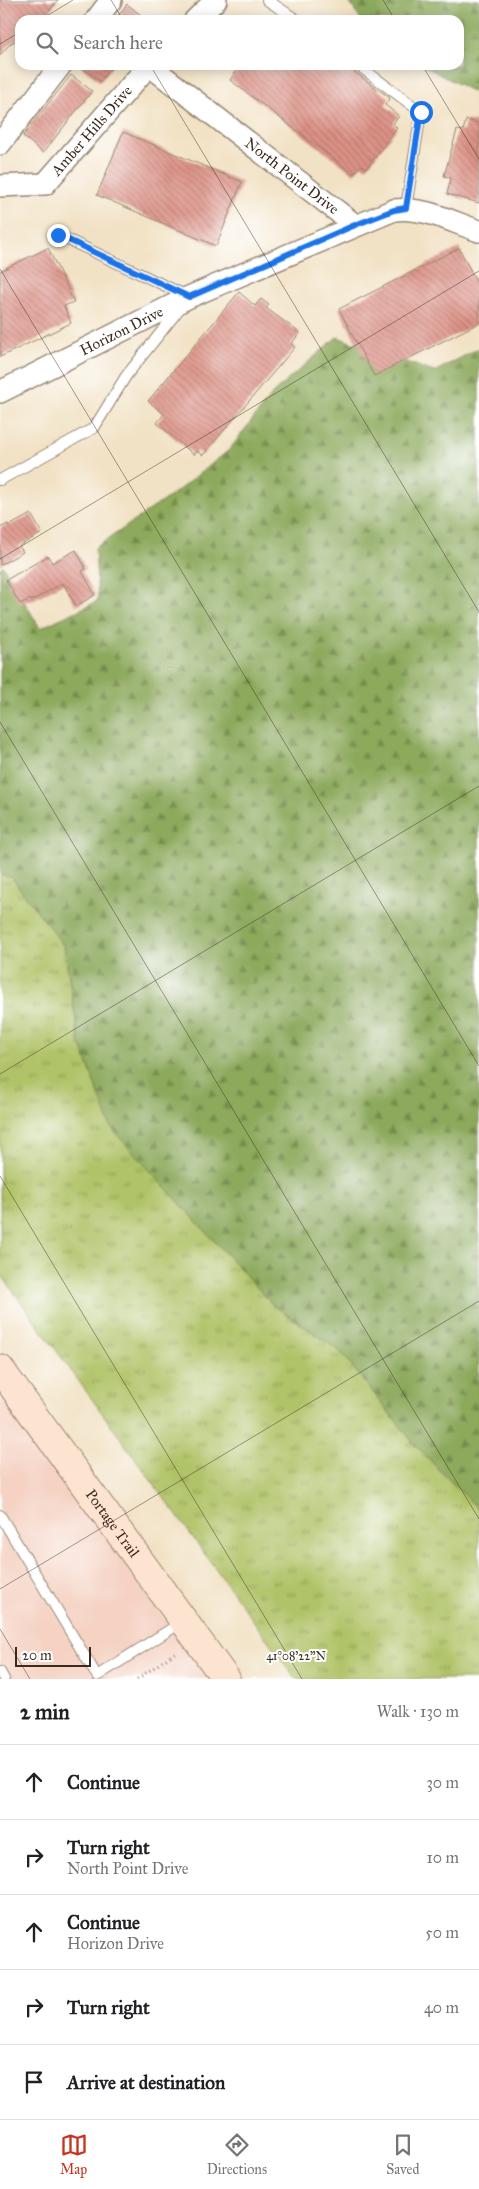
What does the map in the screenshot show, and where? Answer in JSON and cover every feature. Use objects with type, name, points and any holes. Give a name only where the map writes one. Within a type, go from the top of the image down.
[{"type":"main road","name":"Portage Trail","points":[[0,1369],[226,1679]]},
{"type":"street","points":[[100,15],[111,0]]},
{"type":"street","points":[[200,15],[216,0]]},
{"type":"street","points":[[0,144],[57,70]]},
{"type":"street","name":"Amber Hills Drive","points":[[0,186],[45,184],[145,70]]},
{"type":"street","name":"North Point Drive","points":[[155,70],[355,225]]},
{"type":"street","points":[[355,225],[394,210],[406,208],[479,231]]},
{"type":"street","name":"Horizon Drive","points":[[0,392],[189,297],[355,225]]},
{"type":"lane","points":[[267,0],[290,15]]},
{"type":"lane","points":[[365,70],[421,112],[406,208]]},
{"type":"lane","points":[[0,480],[94,428],[126,376],[189,297],[58,235]]},
{"type":"lane","points":[[0,1515],[94,1678],[190,1630]]},
{"type":"lane","points":[[0,1672],[4,1679]]},
{"type":"path","points":[[137,1679],[190,1630]]},
{"type":"shaded area","points":[[0,1389],[198,1667],[206,1679],[0,1679]]},
{"type":"green space","points":[[348,0],[479,0],[479,95],[432,70],[464,70],[464,15],[358,15]]},
{"type":"green space","points":[[337,337],[434,372],[479,348],[479,1510],[416,1446],[340,1351],[273,1305],[111,1128],[79,1040],[64,946],[12,878],[0,874],[0,568],[3,566],[40,628],[98,601],[95,548],[176,492],[229,450],[274,392]]},
{"type":"green space","points":[[0,874],[12,878],[64,946],[79,1040],[273,1305],[340,1351],[416,1446],[479,1510],[479,1679],[296,1679],[0,1273]]},
{"type":"building","points":[[0,0],[58,0],[46,15],[15,15],[15,41],[0,55]]},
{"type":"building","points":[[127,4],[141,15],[119,15]]},
{"type":"building","points":[[85,70],[109,70],[100,82]]},
{"type":"building","points":[[237,70],[352,70],[390,98],[385,105],[399,116],[393,124],[397,128],[367,168],[361,165],[354,174],[230,80]]},
{"type":"building","points":[[71,75],[92,91],[43,153],[23,136]]},
{"type":"building","points":[[466,120],[479,123],[479,203],[447,194],[451,178],[444,176],[457,130],[463,131]]},
{"type":"building","points":[[123,132],[242,182],[216,246],[97,195]]},
{"type":"building","points":[[48,248],[74,302],[64,306],[71,323],[0,357],[0,271]]},
{"type":"building","points":[[459,248],[479,287],[479,323],[374,376],[339,309]]},
{"type":"building","points":[[239,292],[255,306],[261,299],[269,305],[266,308],[300,333],[291,344],[295,347],[203,455],[197,451],[194,455],[157,423],[164,414],[148,401]]},
{"type":"building","points":[[31,514],[42,533],[19,546],[23,552],[0,565],[0,528],[8,524],[9,526]]},
{"type":"building","points":[[76,550],[86,569],[82,571],[95,595],[76,606],[63,583],[31,601],[30,599],[20,604],[6,580],[48,556],[52,563]]},
{"type":"route","points":[[58,235],[189,297],[355,225],[394,210],[406,208],[421,112]]}]
